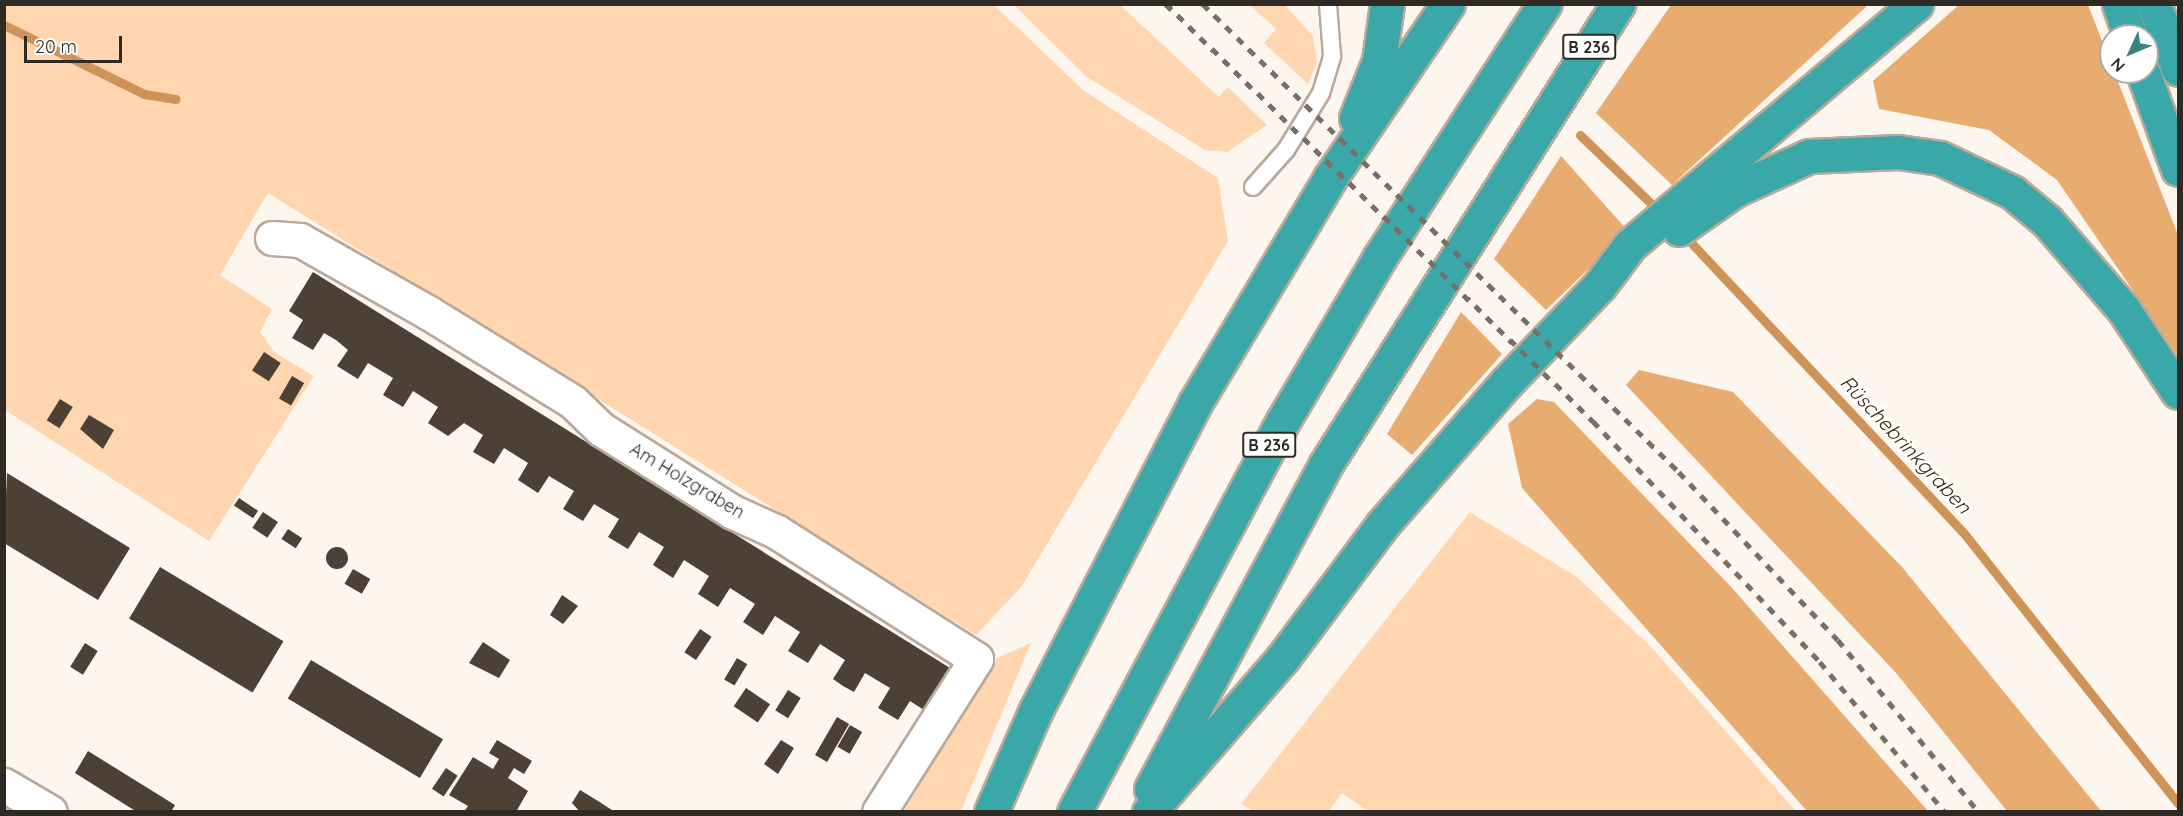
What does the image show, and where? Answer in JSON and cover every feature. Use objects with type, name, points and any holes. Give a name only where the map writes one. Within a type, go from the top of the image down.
[{"type":"highway","points":[[1330,178],[1379,61],[1387,4]]},
{"type":"highway","points":[[991,812],[1036,710],[1195,403],[1330,178],[1448,4]]},
{"type":"highway","name":"B 236","points":[[1074,812],[1282,421],[1380,257],[1544,4]]},
{"type":"highway","name":"B 236","points":[[1139,812],[1326,464],[1618,4]]},
{"type":"highway","points":[[1149,812],[1282,659],[1383,524],[1506,383],[1600,285],[1698,200],[1760,132],[1816,94],[1916,4]]},
{"type":"highway","points":[[2119,4],[2126,24]]},
{"type":"highway","points":[[2156,9],[2178,69]]},
{"type":"highway","points":[[2147,84],[2178,169]]},
{"type":"highway","points":[[1698,200],[1809,156],[1899,152],[1977,172],[2012,192],[2087,263],[2178,392]]},
{"type":"street","name":"Am Holzgraben","points":[[273,238],[300,240],[429,313],[573,402],[601,429],[733,512],[777,532],[976,659],[879,812]]},
{"type":"street","points":[[4,785],[50,812]]},
{"type":"lane","points":[[1253,186],[1286,150],[1322,93],[1332,56],[1328,4]]},
{"type":"shaded area","points":[[1960,4],[2088,5],[2099,33],[2099,84],[2119,84],[2178,235],[2178,356],[2057,180],[1989,130],[1879,109],[1873,81]]},
{"type":"shaded area","points":[[4,5],[994,5],[1083,90],[1218,178],[1228,241],[1022,586],[976,635],[268,193],[220,275],[272,309],[260,332],[275,353],[314,376],[209,541],[5,410]]},
{"type":"shaded area","points":[[1014,5],[1120,5],[1219,97],[1228,87],[1267,125],[1227,152],[1205,150],[1087,77]]},
{"type":"shaded area","points":[[1250,5],[1285,5],[1313,36],[1317,62],[1308,84],[1264,43],[1276,29]]},
{"type":"shaded area","points":[[1671,5],[1868,5],[1672,185],[1596,113]]},
{"type":"shaded area","points":[[1561,156],[1628,231],[1546,310],[1494,259]]},
{"type":"shaded area","points":[[1461,312],[1502,354],[1412,455],[1387,434]]},
{"type":"shaded area","points":[[1639,370],[1733,392],[1902,567],[2101,811],[2007,811],[1897,674],[1626,385]]},
{"type":"shaded area","points":[[1537,399],[1554,402],[1733,589],[1928,811],[1807,811],[1522,488],[1508,424]]},
{"type":"shaded area","points":[[1470,512],[1577,577],[1652,648],[1796,811],[1369,812],[1342,793],[1329,811],[1254,811],[1241,804]]},
{"type":"shaded area","points":[[1031,643],[961,811],[904,811],[997,658]]},
{"type":"building","points":[[313,272],[950,668],[924,710],[910,701],[898,720],[878,708],[890,688],[865,673],[854,692],[843,686],[833,679],[845,660],[820,644],[808,663],[788,651],[800,632],[775,616],[763,635],[743,622],[755,604],[730,588],[718,607],[698,594],[709,576],[684,560],[673,578],[653,565],[664,547],[639,532],[628,549],[608,537],[619,519],[594,504],[583,521],[563,509],[574,491],[549,476],[538,493],[518,480],[528,463],[504,448],[494,464],[473,452],[483,435],[464,423],[448,436],[428,423],[438,407],[413,391],[403,407],[383,395],[393,378],[368,363],[358,379],[337,366],[348,350],[324,333],[313,350],[292,338],[303,320],[289,311]]},
{"type":"building","points":[[264,352],[281,363],[269,381],[252,370]]},
{"type":"building","points":[[292,376],[304,383],[291,406],[279,399]]},
{"type":"building","points":[[60,399],[73,407],[59,428],[47,420]]},
{"type":"building","points":[[89,415],[114,430],[103,449],[80,429]]},
{"type":"building","points":[[7,473],[130,548],[98,600],[4,543]]},
{"type":"building","points":[[239,498],[258,511],[253,518],[234,505]]},
{"type":"building","points":[[263,512],[278,522],[267,538],[252,528]]},
{"type":"building","points":[[288,529],[302,538],[296,548],[281,539]]},
{"type":"building","points":[[337,547],[345,550],[348,558],[345,566],[337,569],[329,566],[326,558],[329,550]]},
{"type":"building","points":[[160,567],[283,641],[253,693],[129,618]]},
{"type":"building","points":[[353,569],[370,579],[362,594],[344,584]]},
{"type":"building","points":[[562,595],[578,606],[563,624],[550,615]]},
{"type":"building","points":[[700,629],[712,637],[696,660],[684,652]]},
{"type":"building","points":[[483,642],[510,660],[499,678],[469,663]]},
{"type":"building","points":[[85,643],[98,651],[83,675],[70,667]]},
{"type":"building","points":[[737,658],[747,664],[734,686],[724,679]]},
{"type":"building","points":[[311,660],[443,739],[420,778],[288,699]]},
{"type":"building","points":[[746,688],[770,704],[758,722],[734,706]]},
{"type":"building","points":[[788,690],[801,698],[788,718],[775,710]]},
{"type":"building","points":[[837,717],[849,724],[827,762],[815,755]]},
{"type":"building","points":[[850,725],[862,732],[850,754],[838,747]]},
{"type":"building","points":[[497,740],[532,761],[524,774],[514,768],[508,778],[528,791],[516,812],[464,812],[468,806],[449,795],[473,757],[493,769],[499,759],[489,753]]},
{"type":"building","points":[[781,740],[794,748],[778,774],[764,764]]},
{"type":"building","points":[[88,751],[175,805],[171,812],[137,812],[75,773]]},
{"type":"building","points":[[446,768],[458,776],[444,797],[432,789]]},
{"type":"building","points":[[580,790],[615,812],[580,812],[572,803]]},
{"type":"waterway","points":[[4,25],[144,94],[176,99]]},
{"type":"waterway","name":"Rüschebrinkgraben","points":[[1580,135],[1661,213]]},
{"type":"waterway","name":"Rüschebrinkgraben","points":[[1682,233],[1963,532],[2178,803]]},
{"type":"railway","points":[[1166,4],[1593,421],[1820,662],[1945,812]]},
{"type":"railway","points":[[1203,4],[1679,472],[1838,640],[1979,812]]}]
